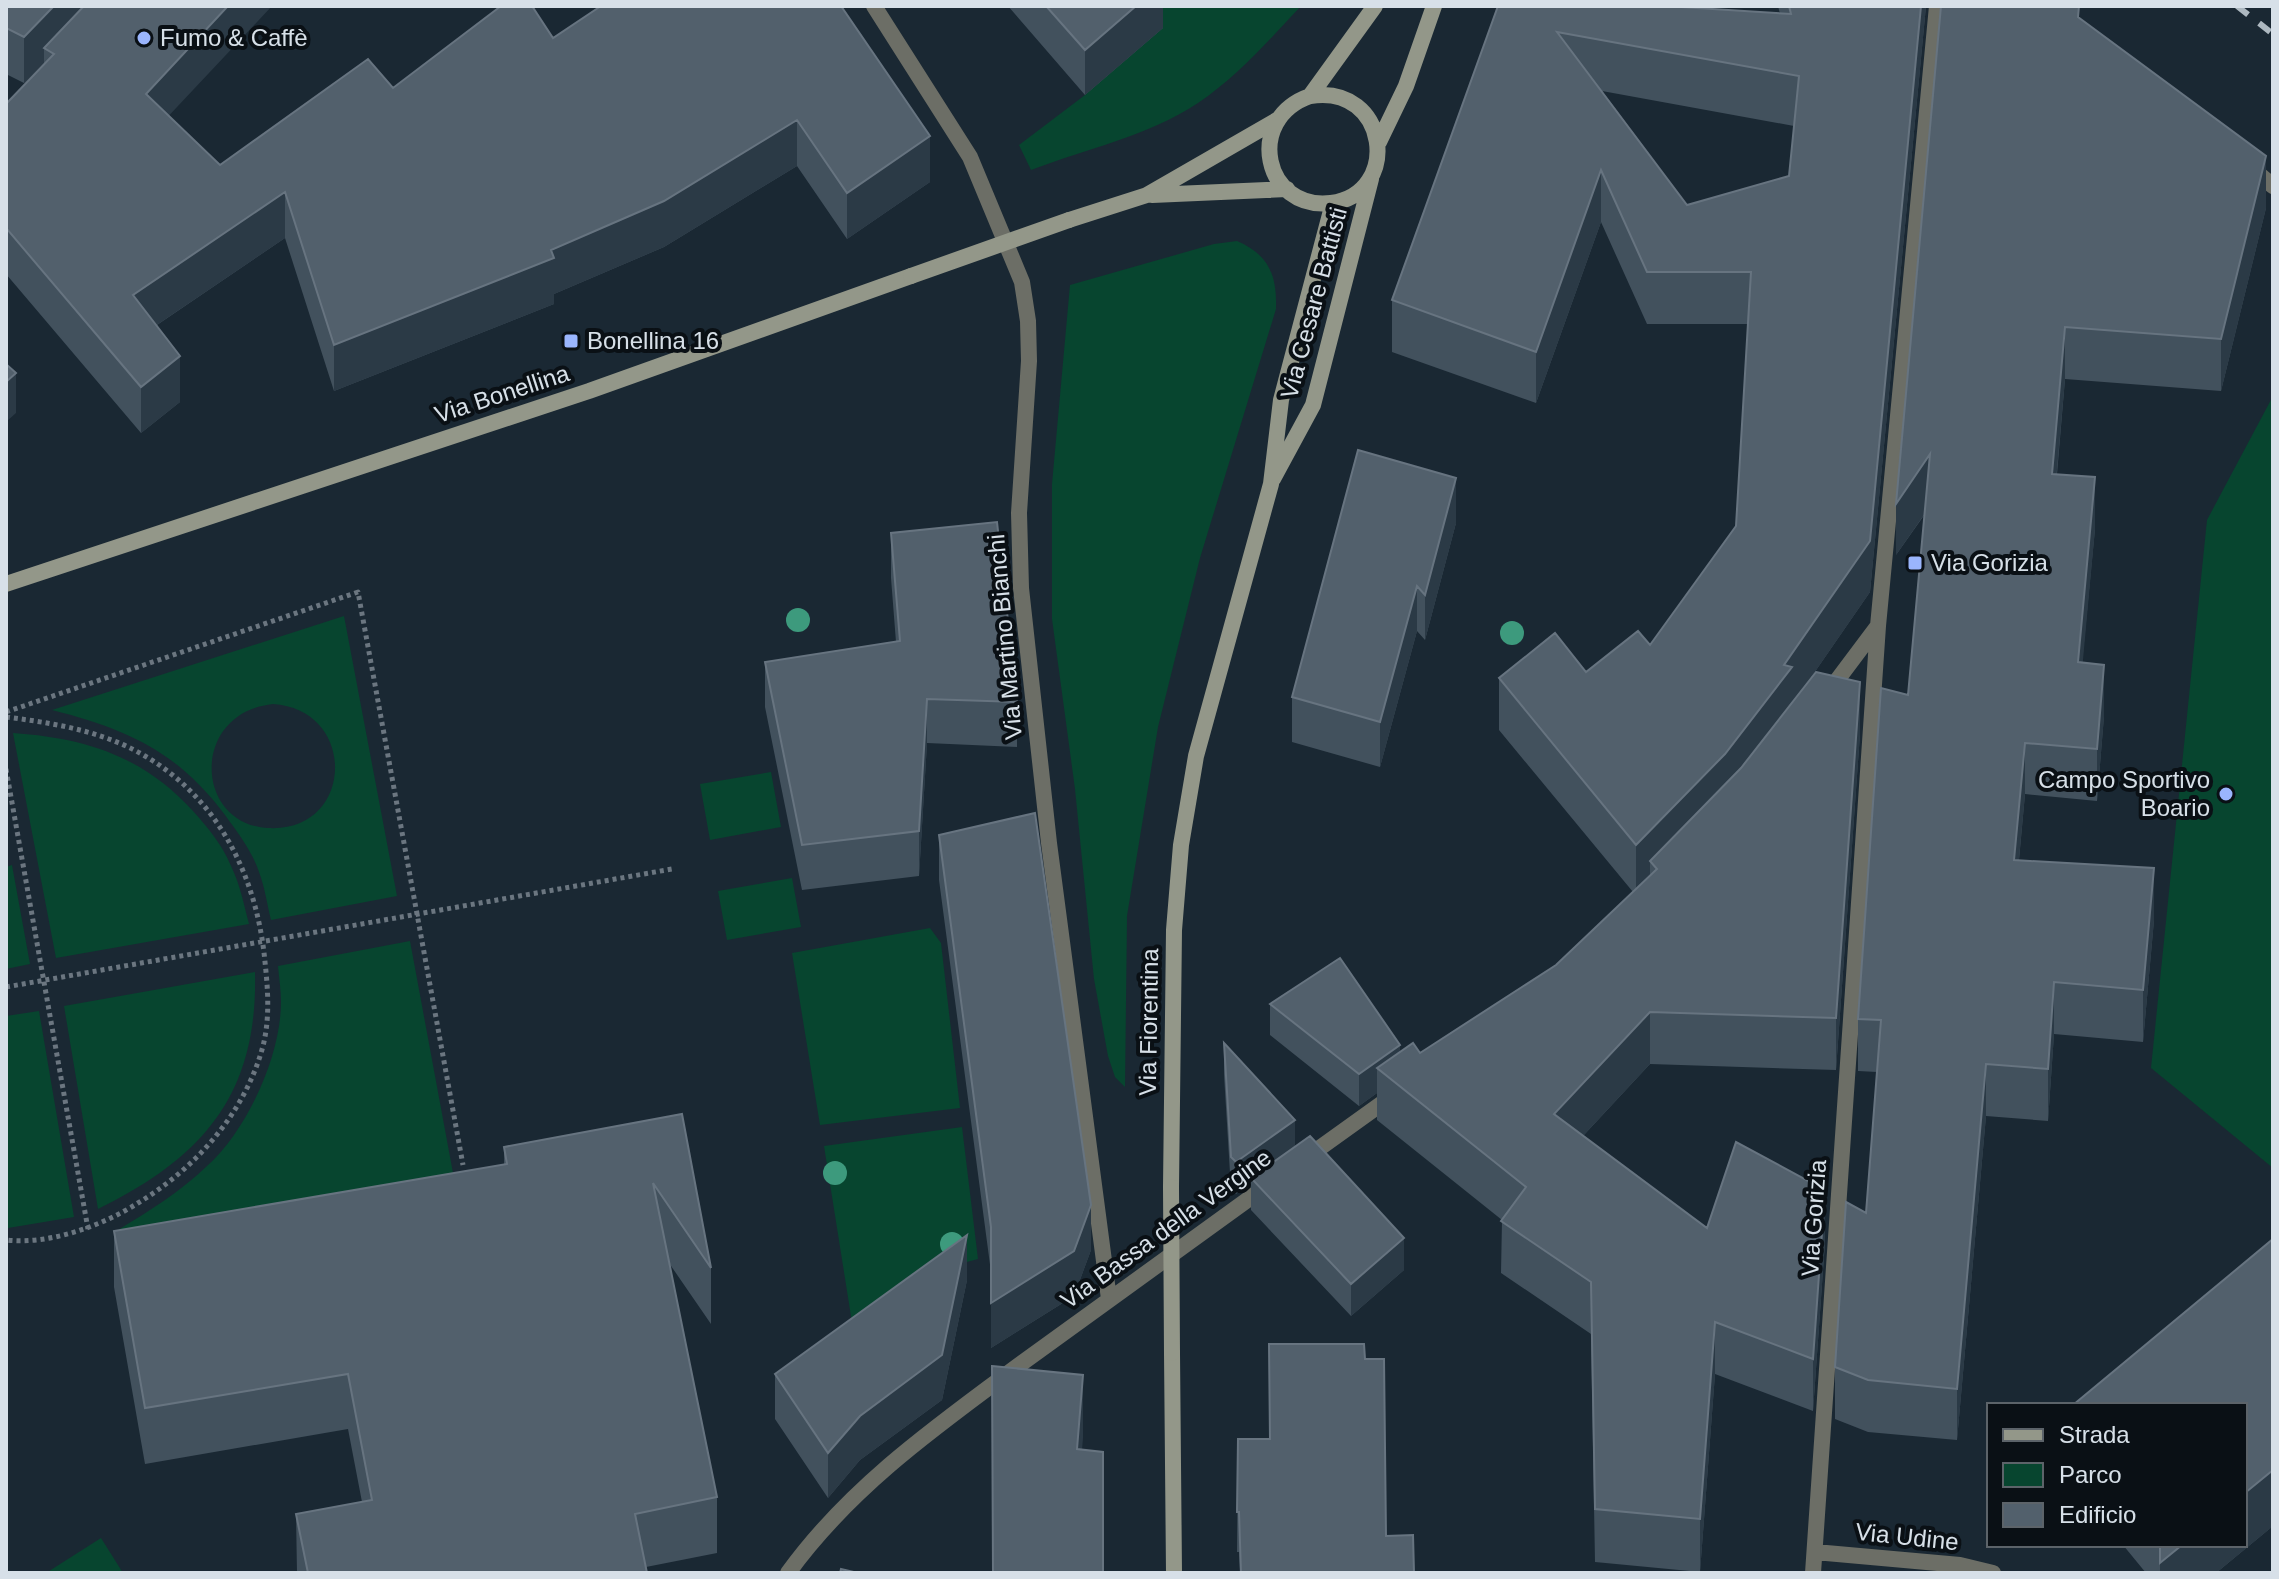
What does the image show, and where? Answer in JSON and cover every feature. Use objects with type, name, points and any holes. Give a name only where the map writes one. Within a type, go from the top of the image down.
[{"type":"main road","points":[[1310,96],[1375,6]]},
{"type":"main road","name":"Via Cesare Battisti","points":[[1271,484],[1313,405],[1378,159],[1379,142],[1406,86],[1434,6]]},
{"type":"main road","points":[[1287,189],[1271,164],[1271,133],[1277,120],[1297,101],[1323,94],[1349,100],[1369,117],[1379,142]]},
{"type":"main road","name":"Via Bonellina","points":[[6,584],[589,391],[1147,195],[1277,120]]},
{"type":"main road","name":"Via Cesare Battisti","points":[[1287,189],[1300,199],[1333,203],[1349,198],[1372,175]]},
{"type":"main road","name":"Via Bonellina","points":[[1147,195],[1287,189]]},
{"type":"main road","name":"Via Cesare Battisti","points":[[1271,484],[1281,400],[1333,203]]},
{"type":"main road","name":"Via Fiorentina","points":[[1174,1573],[1171,1187],[1174,930],[1181,845],[1196,756],[1271,484]]},
{"type":"street","name":"Via Martino Bianchi","points":[[874,6],[970,157],[1022,282],[1028,321],[1029,361],[1019,513],[1021,588],[1049,843],[1109,1299]]},
{"type":"street","name":"Via Gorizia","points":[[1813,1573],[1878,626],[1937,6]]},
{"type":"street","points":[[2238,156],[2273,186]]},
{"type":"street","points":[[1818,704],[1878,626]]},
{"type":"street","name":"Via Bassa della Vergine","points":[[788,1573],[842,1510],[947,1418],[1405,1087]]},
{"type":"street","name":"Via Udine","points":[[1815,1552],[1960,1565],[1993,1573]]},
{"type":"path","points":[[6,715],[358,592],[463,1165]]},
{"type":"path","points":[[6,715],[108,739],[144,755],[173,775],[199,801],[222,830],[255,899],[263,941],[268,1018],[263,1047],[229,1119],[209,1145],[156,1192],[121,1214],[88,1229],[6,1241]]},
{"type":"path","points":[[6,769],[88,1229]]},
{"type":"path","points":[[6,987],[672,869]]},
{"type":"green space","points":[[1143,6],[1301,6],[1239,70],[1198,103],[1138,133],[1031,170],[1019,145],[1085,95]]},
{"type":"green space","points":[[1237,241],[1257,253],[1269,268],[1275,286],[1276,309],[1200,558],[1158,727],[1127,916],[1125,1087],[1115,1077],[1108,1056],[1094,979],[1075,789],[1052,619],[1052,484],[1070,285],[1214,244]]},
{"type":"green space","name":"Campo Sportivo Boario","points":[[2273,396],[2273,1168],[2151,1068],[2207,520]]},
{"type":"green space","points":[[344,616],[397,896],[271,920],[261,878],[249,849],[225,815],[189,775],[149,746],[127,735],[52,710]],"holes":[[[273,704],[301,711],[321,727],[332,747],[335,770],[330,793],[317,812],[296,824],[268,828],[244,822],[226,808],[215,789],[212,768],[215,746],[227,727],[246,712]]]},
{"type":"green space","points":[[13,733],[64,740],[111,753],[154,776],[174,792],[204,824],[223,851],[237,880],[249,924],[56,958]]},
{"type":"green space","points":[[771,772],[781,827],[710,840],[700,784]]},
{"type":"green space","points":[[12,865],[30,964],[6,969],[6,867]]},
{"type":"green space","points":[[792,878],[801,927],[727,940],[718,891]]},
{"type":"green space","points":[[930,928],[941,943],[960,1108],[820,1125],[792,953]]},
{"type":"green space","points":[[410,941],[453,1173],[118,1230],[164,1201],[197,1175],[222,1151],[248,1113],[275,1045],[281,1002],[278,966]]},
{"type":"green space","points":[[255,972],[247,1053],[235,1087],[217,1117],[195,1143],[168,1167],[98,1209],[64,1006]]},
{"type":"green space","points":[[39,1011],[74,1217],[8,1228],[6,1016]]},
{"type":"green space","points":[[962,1127],[978,1259],[933,1271],[857,1354],[824,1146]]},
{"type":"green space","points":[[101,1538],[123,1573],[46,1573]]},
{"type":"building","points":[[6,6],[54,6],[24,37],[6,28]]},
{"type":"building","points":[[84,6],[228,6],[146,94],[220,165],[368,59],[393,88],[501,6],[532,6],[553,38],[601,6],[841,6],[930,136],[847,193],[797,120],[664,201],[551,250],[554,258],[334,345],[285,192],[133,295],[180,356],[141,387],[6,228],[6,104],[54,54],[44,48]]},
{"type":"building","points":[[1046,6],[1136,6],[1085,50]]},
{"type":"building","points":[[1498,6],[1665,6],[1791,14],[1789,6],[1921,6],[1870,541],[1784,665],[1792,667],[1725,754],[1636,845],[1499,678],[1555,633],[1586,672],[1638,631],[1650,645],[1736,526],[1751,272],[1647,272],[1601,170],[1536,352],[1392,300]],"holes":[[[1557,32],[1799,76],[1789,176],[1687,205]]]},
{"type":"building","points":[[1941,6],[2079,6],[2078,17],[2266,156],[2221,339],[2065,327],[2052,474],[2095,477],[2078,662],[2104,665],[2097,749],[2025,743],[2014,860],[2154,868],[2143,990],[2054,982],[2048,1069],[1986,1064],[1957,1389],[1868,1380],[1835,1367],[1846,1202],[1866,1213],[1881,1020],[1858,1019],[1881,688],[1908,695],[1930,454],[1896,504]]},
{"type":"building","points":[[6,364],[16,373],[6,382]]},
{"type":"building","points":[[1358,450],[1456,478],[1425,595],[1417,586],[1380,722],[1292,697]]},
{"type":"building","points":[[997,522],[1017,702],[927,699],[919,831],[802,845],[765,662],[900,641],[891,533]]},
{"type":"building","points":[[1816,672],[1860,682],[1836,1018],[1650,1012],[1554,1114],[1707,1228],[1736,1142],[1825,1190],[1813,1359],[1715,1322],[1700,1519],[1595,1509],[1591,1282],[1501,1221],[1526,1187],[1377,1068],[1413,1043],[1420,1053],[1556,965],[1657,869],[1650,861],[1741,768]]},
{"type":"building","points":[[1035,813],[1091,1205],[1074,1251],[991,1303],[991,1227],[939,835]]},
{"type":"building","points":[[1340,958],[1400,1045],[1359,1074],[1270,1004]]},
{"type":"building","points":[[1224,1043],[1295,1120],[1236,1162],[1231,1157]]},
{"type":"building","points":[[682,1114],[711,1268],[653,1183],[717,1497],[635,1514],[647,1573],[308,1573],[296,1514],[372,1500],[348,1374],[145,1408],[114,1231],[507,1164],[504,1147]]},
{"type":"building","points":[[1310,1136],[1404,1238],[1351,1284],[1251,1178]]},
{"type":"building","points":[[967,1235],[942,1355],[860,1416],[828,1453],[775,1374]]},
{"type":"building","points":[[2273,1239],[2273,1470],[2247,1491],[2247,1403],[2075,1403]]},
{"type":"building","points":[[1269,1344],[1364,1344],[1365,1359],[1384,1359],[1386,1536],[1413,1535],[1414,1573],[1241,1573],[1237,1512],[1238,1439],[1270,1439]]},
{"type":"building","points":[[992,1366],[1083,1375],[1077,1449],[1103,1452],[1103,1573],[993,1573]]},
{"type":"building","points":[[2160,1547],[2180,1547],[2160,1563]]},
{"type":"railway","points":[[2237,6],[2273,34]]},
{"type":"place","name":"Fumo & Caffè","points":[[144,38]]},
{"type":"place","name":"Bonellina 16","points":[[571,341]]},
{"type":"place","name":"Via Gorizia","points":[[1915,563]]},
{"type":"place","name":"Campo Sportivo Boario","points":[[2226,794]]}]
